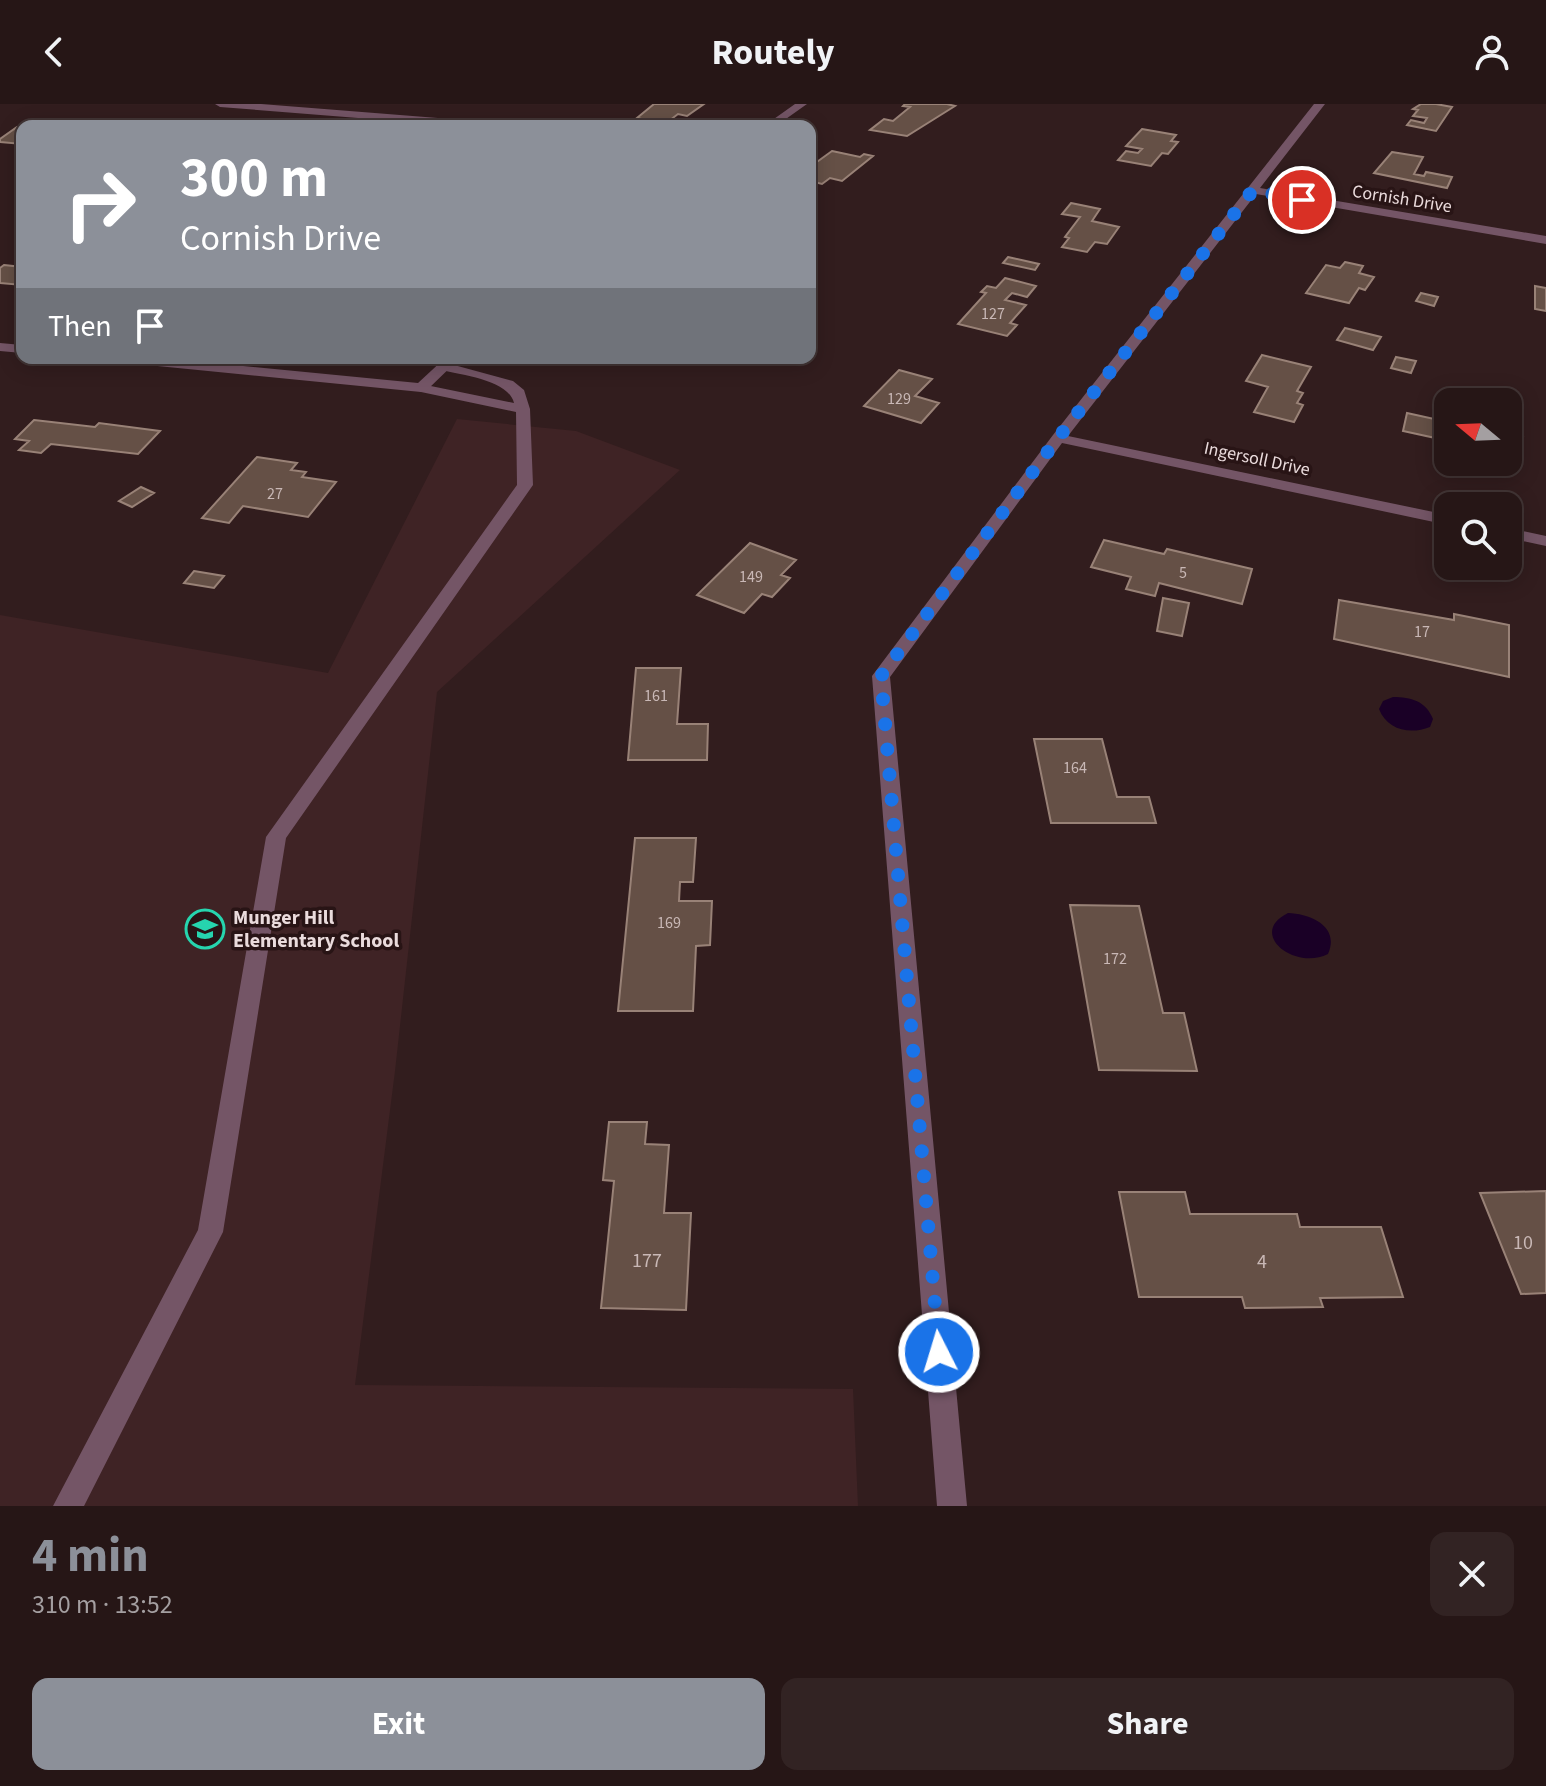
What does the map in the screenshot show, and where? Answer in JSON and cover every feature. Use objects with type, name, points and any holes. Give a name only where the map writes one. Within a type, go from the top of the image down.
[{"type":"street","points":[[220,104],[424,120]]},
{"type":"street","points":[[778,120],[802,104]]},
{"type":"street","points":[[952,1506],[881,676],[1058,438],[1320,104]]},
{"type":"street","name":"Cornish Drive","points":[[1253,190],[1546,240]]},
{"type":"street","points":[[178,364],[421,388],[523,409]]},
{"type":"street","points":[[421,388],[446,364]]},
{"type":"street","points":[[68,1506],[210,1232],[276,837],[525,485],[523,409],[519,393],[508,384],[453,364]]},
{"type":"street","name":"Ingersoll Drive","points":[[1058,438],[1434,517]]},
{"type":"street","points":[[1522,536],[1546,541]]},
{"type":"shaded area","name":"Munger Hill Elementary School","points":[[457,419],[576,431],[680,470],[437,692],[395,1071],[355,1385],[853,1389],[858,1506],[0,1506],[0,615],[328,673]]},
{"type":"shaded area","points":[[1393,697],[1412,699],[1422,704],[1433,719],[1430,727],[1415,731],[1400,729],[1388,722],[1379,709],[1383,701]]},
{"type":"shaded area","points":[[1288,913],[1314,919],[1327,929],[1331,945],[1328,954],[1302,958],[1280,947],[1272,930],[1277,921]]},
{"type":"building","points":[[654,104],[704,104],[687,116],[678,114],[670,120],[637,118]]},
{"type":"building","points":[[1421,104],[1452,107],[1436,131],[1407,125],[1411,120],[1424,123],[1427,118],[1413,116],[1418,110],[1413,109]]},
{"type":"building","points":[[903,106],[955,106],[907,136],[870,130],[884,119],[893,121],[910,107]]},
{"type":"building","points":[[16,128],[16,143],[0,142]]},
{"type":"building","points":[[1142,129],[1176,135],[1171,141],[1178,142],[1168,154],[1162,153],[1151,166],[1118,160],[1126,151],[1138,153],[1142,149],[1126,146]]},
{"type":"building","points":[[832,151],[860,157],[864,154],[873,156],[842,181],[830,178],[822,184],[816,182],[816,163]]},
{"type":"building","points":[[1392,152],[1423,157],[1414,174],[1424,176],[1426,172],[1452,177],[1447,188],[1374,173]]},
{"type":"building","points":[[1071,203],[1100,209],[1092,221],[1119,227],[1107,244],[1095,242],[1087,252],[1062,247],[1069,238],[1065,237],[1080,217],[1062,214]]},
{"type":"building","points":[[1008,257],[1039,264],[1035,270],[1003,263]]},
{"type":"building","points":[[1345,262],[1363,266],[1359,273],[1374,277],[1365,290],[1359,288],[1349,303],[1306,293],[1326,265],[1340,268]]},
{"type":"building","points":[[4,265],[16,266],[16,284],[0,283],[0,268]]},
{"type":"building","points":[[1005,278],[1036,286],[1027,297],[1012,293],[1005,300],[1026,305],[1010,323],[1017,325],[1007,336],[958,324],[986,293],[981,292],[987,286],[996,288]]},
{"type":"building","points":[[1535,286],[1546,288],[1546,311],[1535,309]]},
{"type":"building","points":[[1421,293],[1438,297],[1434,306],[1416,301]]},
{"type":"building","points":[[1345,328],[1381,337],[1373,350],[1337,340]]},
{"type":"building","points":[[1262,355],[1311,367],[1297,391],[1303,393],[1297,403],[1303,405],[1294,422],[1254,412],[1268,387],[1246,381]]},
{"type":"building","points":[[1396,357],[1416,361],[1411,373],[1391,368]]},
{"type":"building","points":[[899,370],[932,379],[915,396],[939,403],[921,423],[864,406]]},
{"type":"building","points":[[1407,413],[1434,419],[1434,438],[1403,431]]},
{"type":"building","points":[[34,420],[95,427],[99,423],[160,431],[138,454],[51,444],[41,453],[19,450],[29,441],[15,439]]},
{"type":"building","points":[[257,457],[297,463],[291,470],[306,472],[302,477],[336,482],[308,517],[243,506],[229,523],[202,518]]},
{"type":"building","points":[[141,487],[154,493],[132,507],[119,501]]},
{"type":"building","points":[[1104,540],[1164,554],[1167,549],[1252,569],[1242,604],[1159,583],[1155,596],[1126,589],[1131,577],[1091,567]]},
{"type":"building","points":[[750,543],[796,560],[781,575],[790,578],[772,597],[762,594],[744,613],[697,595]]},
{"type":"building","points":[[194,571],[224,576],[214,588],[184,583]]},
{"type":"building","points":[[1163,598],[1189,603],[1182,636],[1157,631]]},
{"type":"building","points":[[1339,600],[1454,620],[1454,614],[1509,625],[1509,677],[1334,639]]},
{"type":"building","points":[[636,668],[681,668],[677,724],[708,724],[707,760],[628,760]]},
{"type":"building","points":[[1034,739],[1102,739],[1117,797],[1149,797],[1156,823],[1051,823]]},
{"type":"building","points":[[635,838],[696,838],[693,882],[680,882],[679,901],[712,901],[710,945],[696,946],[693,1011],[618,1011]]},
{"type":"building","points":[[1070,905],[1139,906],[1163,1013],[1184,1013],[1197,1071],[1099,1070]]},
{"type":"building","points":[[609,1122],[647,1122],[645,1144],[669,1145],[664,1213],[691,1213],[686,1310],[601,1308],[614,1181],[603,1180]]},
{"type":"building","points":[[1546,1191],[1546,1293],[1521,1294],[1480,1193]]},
{"type":"building","points":[[1119,1192],[1185,1192],[1190,1214],[1297,1214],[1300,1227],[1381,1227],[1403,1297],[1320,1298],[1323,1307],[1245,1308],[1242,1297],[1139,1297]]},
{"type":"place","name":"Munger Hill Elementary School","points":[[205,929]]},
{"type":"route","points":[[939,1352],[881,676],[1058,438],[1253,190],[1302,200]]}]
